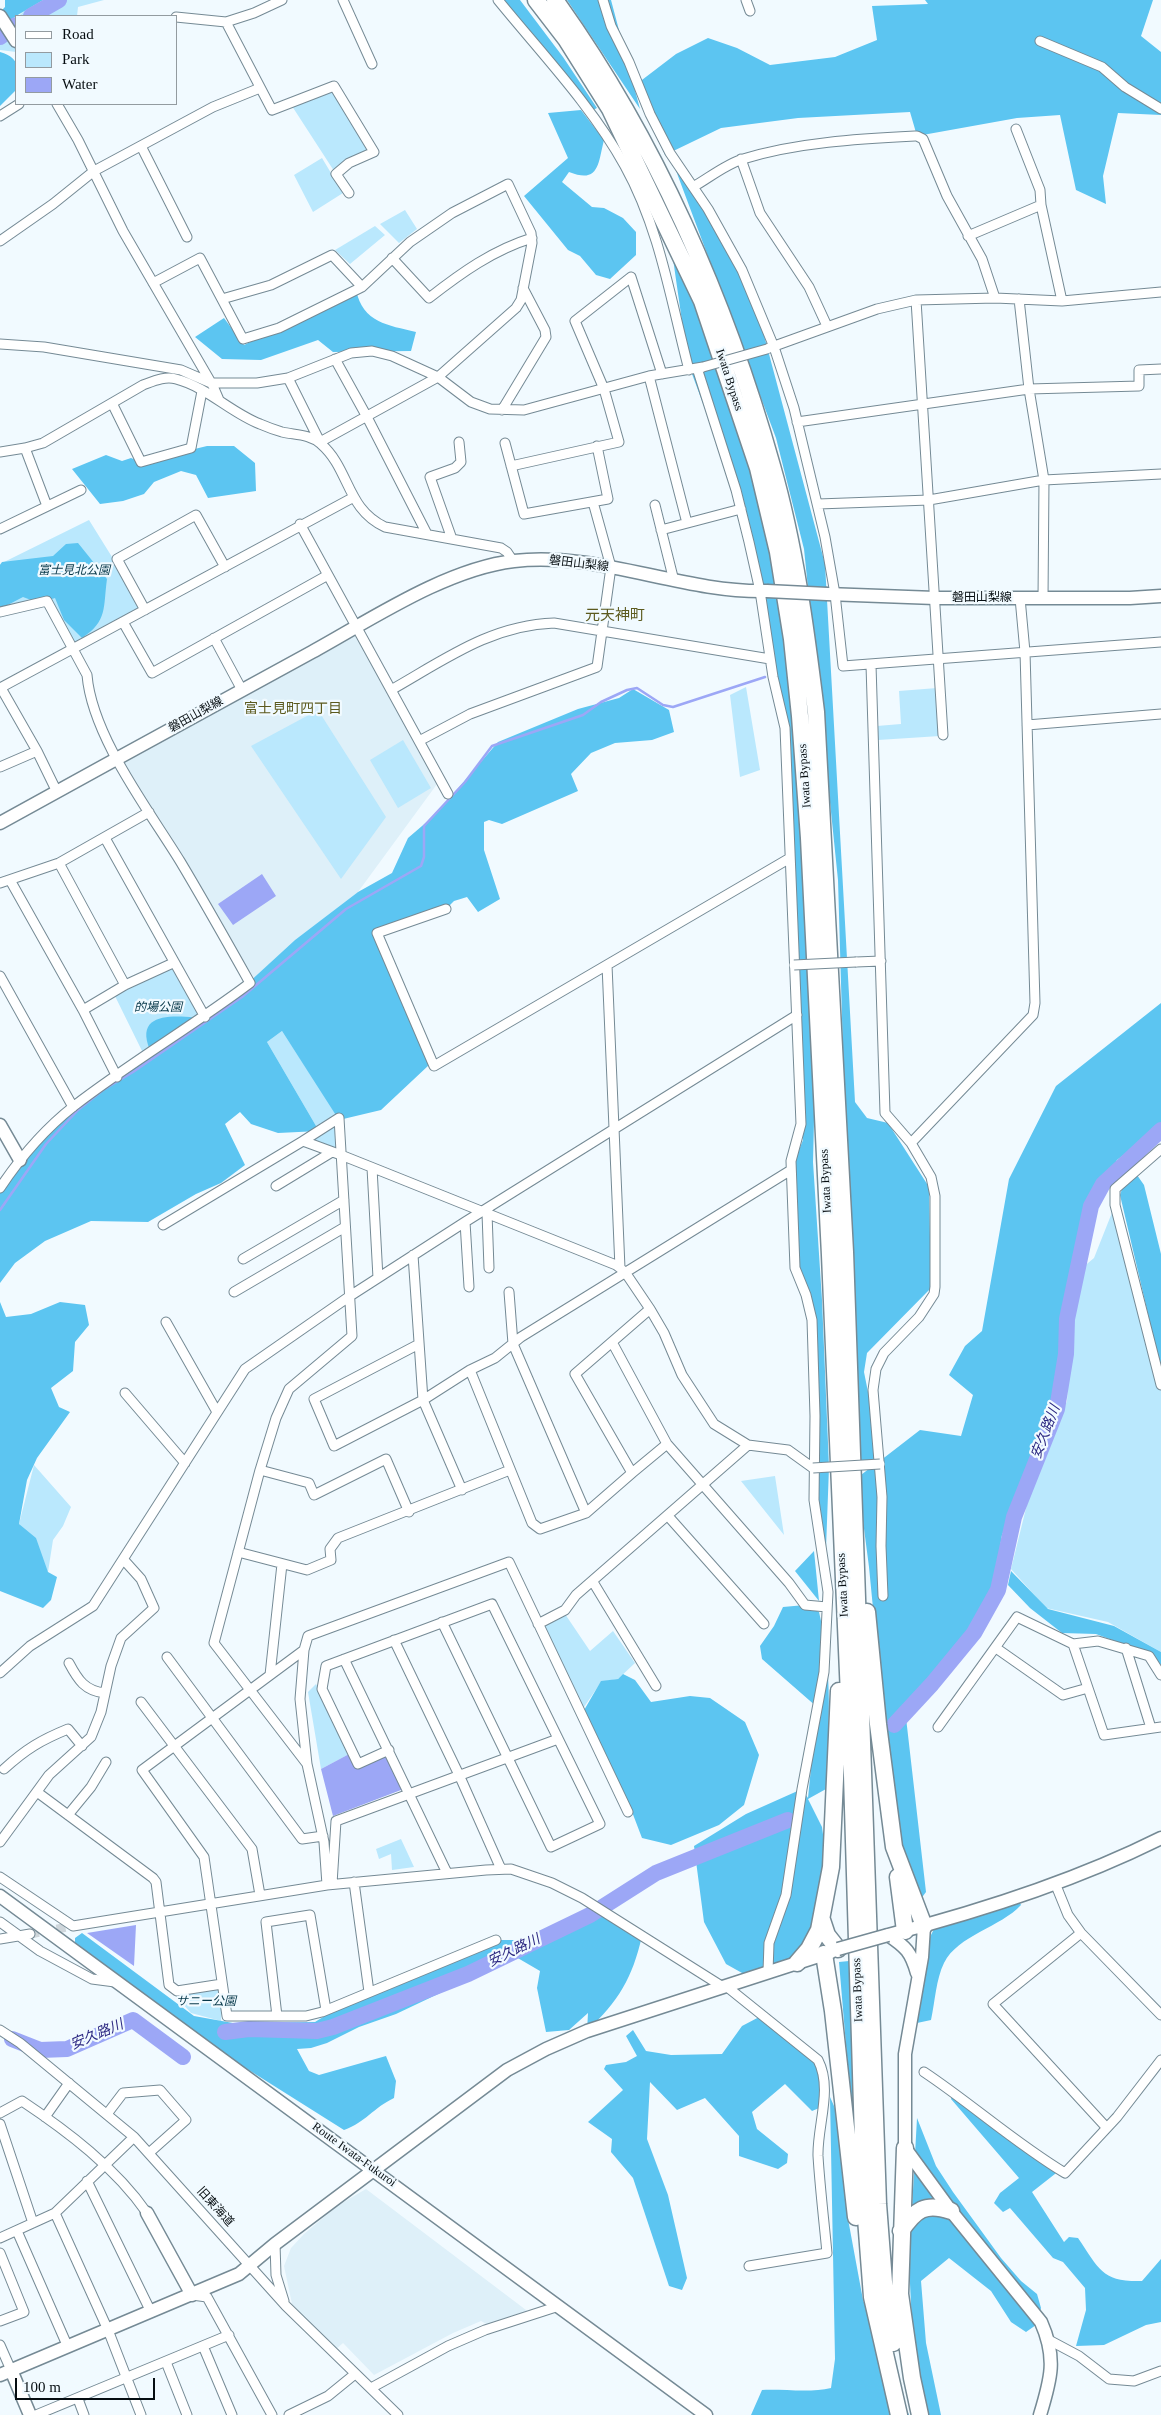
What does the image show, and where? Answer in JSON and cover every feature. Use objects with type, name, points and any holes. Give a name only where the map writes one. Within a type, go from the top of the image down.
[{"type":"highway","points":[[524,0],[599,105],[665,204]]},
{"type":"highway","name":"Iwata Bypass","points":[[536,0],[566,39],[610,109],[716,296],[743,372],[773,467],[792,550],[807,636],[816,712],[845,1252],[846,1514],[857,1740],[863,1778],[882,2250],[885,2295],[897,2366],[911,2415]]},
{"type":"highway","name":"Iwata Bypass","points":[[555,0],[580,34],[613,90],[665,204]]},
{"type":"highway","points":[[566,0],[650,138],[665,204]]},
{"type":"highway","points":[[846,1514],[905,1931]]},
{"type":"highway","points":[[797,1963],[809,1949],[822,1920],[831,1867],[846,1514]]},
{"type":"highway","name":"Iwata Bypass","points":[[857,1740],[851,1792],[865,2204],[872,2297],[899,2415]]},
{"type":"highway","points":[[894,1847],[924,1926]]},
{"type":"highway","points":[[822,1920],[831,1951],[833,2011],[846,2140],[860,2243],[872,2297]]},
{"type":"highway","points":[[905,2148],[900,2294],[912,2378],[920,2415]]},
{"type":"highway","points":[[901,2232],[912,2215],[926,2207],[940,2207],[951,2211]]},
{"type":"main road","points":[[0,17],[15,40]]},
{"type":"main road","name":"磐田山梨線","points":[[0,823],[433,586],[475,569],[513,561],[550,559],[611,567],[674,581],[763,591],[935,598],[1161,596]]},
{"type":"main road","points":[[0,1125],[20,1160]]},
{"type":"main road","points":[[30,2415],[6,2372],[239,2274],[275,2244],[507,2070],[546,2049],[595,2029],[831,1951],[924,1926],[1055,1883],[1116,1860],[1161,1838]]},
{"type":"main road","name":"Route Iwata-Fukuroi","points":[[0,1896],[374,2169],[706,2415]]},
{"type":"main road","points":[[924,1926],[918,1978],[905,2054],[905,2148],[951,2211],[1041,2322],[1049,2340],[1052,2360],[1049,2384],[1040,2415]]},
{"type":"main road","points":[[888,1935],[904,1946],[912,1957],[918,1978]]},
{"type":"main road","points":[[147,2213],[192,2295]]},
{"type":"street","points":[[178,17],[226,22],[254,13],[282,0]]},
{"type":"street","points":[[343,0],[372,64]]},
{"type":"street","points":[[498,0],[603,131],[626,168],[661,256],[741,509],[763,591],[770,659],[784,728],[801,1124],[791,1161],[795,1268],[806,1295],[812,1320],[815,1416],[814,1500],[828,1592],[824,1672],[786,1895],[769,1943],[768,1972]]},
{"type":"street","points":[[603,0],[611,26],[629,62],[650,114],[670,153],[693,187],[742,270],[798,422],[818,504],[843,666],[1161,642]]},
{"type":"street","points":[[746,0],[750,11]]},
{"type":"street","points":[[226,22],[272,110],[334,86],[374,152],[349,163],[336,174],[349,193]]},
{"type":"street","points":[[1040,41],[1102,67],[1125,86],[1161,109]]},
{"type":"street","points":[[0,241],[53,204],[94,171],[213,107],[260,88]]},
{"type":"street","points":[[0,116],[17,105]]},
{"type":"street","points":[[58,105],[94,171],[123,231],[219,400]]},
{"type":"street","points":[[1016,129],[1040,190],[1041,205],[1062,300]]},
{"type":"street","points":[[693,187],[741,160],[832,142],[917,136],[923,138],[947,196],[982,260],[995,298]]},
{"type":"street","points":[[140,146],[187,237]]},
{"type":"street","points":[[741,160],[760,214],[808,287],[827,326]]},
{"type":"street","points":[[153,283],[200,258],[243,339],[279,328],[362,287],[410,242],[452,213],[508,184],[532,238],[521,300],[516,308],[438,377],[320,442]]},
{"type":"street","points":[[968,236],[1041,205]]},
{"type":"street","points":[[392,258],[429,298],[464,271],[495,253],[532,238]]},
{"type":"street","points":[[222,300],[271,285],[332,255],[362,287]]},
{"type":"street","points":[[511,466],[619,442],[604,389],[576,321],[631,277],[662,374]]},
{"type":"street","points":[[502,410],[546,337],[545,330],[523,288]]},
{"type":"street","points":[[0,344],[44,347],[181,370],[211,383],[257,383],[288,378],[351,353],[372,351],[392,356],[438,377],[471,402],[490,409],[524,410],[649,376],[696,368],[771,348],[877,309],[916,300],[995,298],[1062,300],[1161,292]]},
{"type":"street","points":[[1019,299],[1029,389],[1044,480],[1043,598]]},
{"type":"street","points":[[916,300],[943,735]]},
{"type":"street","points":[[335,359],[367,416],[426,534]]},
{"type":"street","points":[[798,422],[1029,389],[1139,386],[1139,370],[1161,369]]},
{"type":"street","points":[[649,376],[686,523]]},
{"type":"street","points":[[0,452],[25,448],[43,442],[143,385],[159,379],[174,378],[187,382],[258,423],[283,432],[305,435],[320,442]]},
{"type":"street","points":[[288,378],[320,442],[332,456],[354,497],[370,520],[385,527],[501,548],[507,552],[513,561]]},
{"type":"street","points":[[112,402],[141,462],[191,448],[202,391]]},
{"type":"street","points":[[452,539],[430,476],[455,468],[461,462],[459,442]]},
{"type":"street","points":[[505,444],[524,514],[608,499],[597,446]]},
{"type":"street","points":[[25,448],[47,506]]},
{"type":"street","points":[[818,504],[929,500],[1044,480],[1161,474]]},
{"type":"street","points":[[0,528],[81,490]]},
{"type":"street","points":[[57,792],[37,751],[0,688],[225,567],[300,524],[354,497]]},
{"type":"street","points":[[419,741],[470,714],[597,667],[611,567],[593,502]]},
{"type":"street","points":[[654,505],[674,581]]},
{"type":"street","points":[[661,530],[741,509]]},
{"type":"street","points":[[145,610],[117,559],[196,515],[225,567]]},
{"type":"street","points":[[300,524],[448,794]]},
{"type":"street","points":[[123,622],[152,673],[328,575]]},
{"type":"street","points":[[911,1143],[1033,1014],[1035,1003],[1027,725],[1020,598]]},
{"type":"street","points":[[0,612],[48,601],[87,675],[88,688],[100,726],[250,983],[205,1017],[73,1107],[20,1160],[0,1188]]},
{"type":"street","points":[[391,690],[475,643],[515,627],[554,623],[770,659]]},
{"type":"street","points":[[214,638],[242,690]]},
{"type":"street","points":[[871,665],[886,1113],[911,1143],[931,1177],[935,1196],[934,1294],[919,1317],[884,1353],[876,1369],[873,1390],[880,1464],[883,1596]]},
{"type":"street","points":[[1027,725],[1161,714]]},
{"type":"street","points":[[0,767],[37,751]]},
{"type":"street","points":[[0,883],[58,863],[150,812]]},
{"type":"street","points":[[105,838],[173,963],[205,1017]]},
{"type":"street","points":[[446,909],[377,933],[434,1066],[790,858]]},
{"type":"street","points":[[58,863],[125,985]]},
{"type":"street","points":[[10,880],[117,1077]]},
{"type":"street","points":[[794,965],[881,961]]},
{"type":"street","points":[[82,1010],[125,985],[173,963]]},
{"type":"street","points":[[607,965],[614,1129],[623,1270],[650,1309],[664,1333],[682,1375],[714,1424],[748,1445],[788,1450],[813,1468],[880,1464]]},
{"type":"street","points":[[0,976],[73,1107]]},
{"type":"street","points":[[0,1673],[30,1646],[93,1606],[244,1369],[350,1296],[465,1222],[484,1212],[797,1016]]},
{"type":"street","points":[[163,1225],[339,1118],[336,1154],[344,1200],[352,1336],[289,1388],[276,1418],[260,1470],[214,1643],[307,1764]]},
{"type":"street","points":[[303,1141],[484,1212],[623,1270]]},
{"type":"street","points":[[1161,1149],[1115,1189],[1116,1205],[1161,1385]]},
{"type":"street","points":[[276,1186],[336,1154]]},
{"type":"street","points":[[372,1168],[378,1278]]},
{"type":"street","points":[[419,1344],[314,1399],[334,1446],[423,1400],[470,1370],[495,1358],[623,1270],[791,1170]]},
{"type":"street","points":[[243,1259],[344,1200]]},
{"type":"street","points":[[484,1212],[489,1268]]},
{"type":"street","points":[[465,1222],[468,1287]]},
{"type":"street","points":[[234,1292],[345,1227]]},
{"type":"street","points":[[413,1256],[423,1400],[462,1490]]},
{"type":"street","points":[[509,1292],[513,1344],[586,1513]]},
{"type":"street","points":[[632,1473],[575,1374],[650,1309]]},
{"type":"street","points":[[166,1322],[217,1412]]},
{"type":"street","points":[[612,1342],[667,1444],[804,1605],[827,1607]]},
{"type":"street","points":[[470,1370],[532,1523],[540,1529],[586,1513],[667,1444]]},
{"type":"street","points":[[125,1393],[185,1463]]},
{"type":"street","points":[[538,1624],[565,1610],[576,1595],[748,1445]]},
{"type":"street","points":[[260,1470],[309,1482],[314,1495],[386,1458],[409,1512]]},
{"type":"street","points":[[238,1552],[308,1570],[319,1567],[331,1560],[330,1549],[338,1538],[409,1512],[510,1470]]},
{"type":"street","points":[[668,1516],[764,1624]]},
{"type":"street","points":[[0,1842],[58,1765],[91,1737],[101,1712],[110,1666],[121,1638],[154,1608],[142,1579],[123,1559]]},
{"type":"street","points":[[329,1884],[323,1836],[307,1764],[300,1699],[304,1650],[308,1636],[508,1562],[628,1812]]},
{"type":"street","points":[[270,1675],[278,1622],[282,1564]]},
{"type":"street","points":[[592,1582],[656,1686]]},
{"type":"street","points":[[389,1750],[358,1764],[322,1689],[326,1666],[442,1622],[492,1604],[600,1824],[551,1847],[442,1622]]},
{"type":"street","points":[[938,1727],[996,1648],[1016,1616],[1073,1644],[1098,1641],[1149,1656],[1161,1675]]},
{"type":"street","points":[[394,1640],[460,1777],[502,1870]]},
{"type":"street","points":[[1073,1644],[1104,1735],[1161,1727]]},
{"type":"street","points":[[996,1648],[1063,1695],[1088,1688]]},
{"type":"street","points":[[1126,1648],[1151,1728]]},
{"type":"street","points":[[304,1650],[142,1770],[204,1857],[227,2016],[306,2016],[326,2010],[496,1940]]},
{"type":"street","points":[[166,1657],[302,1839],[323,1836]]},
{"type":"street","points":[[344,1659],[447,1873]]},
{"type":"street","points":[[69,1663],[75,1674],[91,1691],[104,1693]]},
{"type":"street","points":[[141,1702],[252,1848],[260,1896]]},
{"type":"street","points":[[4,1770],[25,1750],[41,1740],[68,1729],[82,1746]]},
{"type":"street","points":[[329,1884],[336,1821],[460,1777],[558,1739]]},
{"type":"street","points":[[68,1815],[91,1787],[106,1762]]},
{"type":"street","points":[[36,1792],[156,1882],[169,1985],[177,1991],[222,1984]]},
{"type":"street","points":[[0,1877],[73,1926],[329,1884],[447,1873],[502,1870],[530,1874],[582,1898],[725,1986],[818,2060],[822,2068],[824,2106],[818,2154],[827,2253],[749,2266]]},
{"type":"street","points":[[354,1882],[369,1992]]},
{"type":"street","points":[[1055,1883],[1068,1915],[1081,1932],[1161,2015]]},
{"type":"street","points":[[278,2016],[266,1922],[310,1914],[326,2010]]},
{"type":"street","points":[[0,1922],[40,1951],[92,1979],[118,1982]]},
{"type":"street","points":[[1081,1932],[993,2004],[1106,2127]]},
{"type":"street","points":[[0,1939],[30,1934]]},
{"type":"street","name":"旧東海道","points":[[0,2030],[69,2083],[134,2137],[286,2306],[398,2415]]},
{"type":"street","points":[[924,2072],[953,2091],[1015,2141],[1065,2173],[1161,2060]]},
{"type":"street","points":[[45,2117],[69,2083]]},
{"type":"street","points":[[107,2114],[123,2093],[160,2090],[186,2120],[149,2153]]},
{"type":"street","points":[[0,2113],[22,2101],[45,2117],[104,2165],[136,2197],[147,2213]]},
{"type":"street","points":[[0,2124],[34,2223]]},
{"type":"street","points":[[0,2238],[55,2212],[134,2137]]},
{"type":"street","points":[[87,2181],[151,2312]]},
{"type":"street","points":[[55,2212],[108,2330],[141,2415]]},
{"type":"street","points":[[17,2231],[67,2345]]},
{"type":"street","points":[[275,2244],[276,2275],[286,2306]]},
{"type":"street","points":[[0,2253],[24,2312],[0,2321]]},
{"type":"street","points":[[192,2295],[207,2297],[230,2335],[272,2415]]},
{"type":"street","points":[[370,2388],[440,2351],[485,2330],[559,2306]]},
{"type":"street","points":[[36,2415],[230,2335]]},
{"type":"street","points":[[1049,2340],[1079,2356],[1109,2379],[1134,2381],[1161,2371]]},
{"type":"street","points":[[0,2345],[6,2372]]},
{"type":"street","points":[[203,2346],[232,2415]]},
{"type":"street","points":[[166,2362],[188,2415]]},
{"type":"street","points":[[289,2415],[308,2411],[355,2374]]},
{"type":"street","points":[[78,2399],[84,2415]]},
{"type":"shaded area","points":[[357,627],[440,780],[358,892],[295,940],[254,978],[117,758]]},
{"type":"shaded area","points":[[366,2189],[530,2313],[488,2325],[481,2321],[453,2333],[374,2375],[343,2343],[335,2350],[292,2304],[284,2266],[291,2248],[304,2234],[337,2206]]},
{"type":"green space","points":[[5,0],[43,0],[15,15],[0,30],[0,12],[5,7]]},
{"type":"green space","points":[[35,0],[104,0],[78,7],[77,15],[20,15]]},
{"type":"green space","points":[[501,0],[520,0],[563,57],[597,108],[591,111]]},
{"type":"green space","points":[[567,0],[611,0],[640,109]]},
{"type":"green space","points":[[925,0],[1153,0],[1141,36],[1161,52],[1161,115],[1118,113],[1103,176],[1106,204],[1076,190],[1060,115],[1017,118],[917,136],[910,112],[798,118],[721,128],[665,155],[638,83],[676,54],[708,38],[737,48],[770,65],[835,57],[877,40],[872,6],[928,4]]},
{"type":"green space","points":[[15,19],[15,52],[0,50],[0,30]]},
{"type":"green space","points":[[0,52],[12,58],[15,62],[15,91],[0,106]]},
{"type":"green space","points":[[334,86],[374,152],[336,174],[290,103]]},
{"type":"green space","points":[[581,110],[604,140],[600,157],[596,170],[592,173],[579,175],[569,172],[562,182],[592,207],[604,208],[623,218],[636,232],[636,255],[610,279],[596,275],[580,256],[568,250],[524,196],[568,158],[548,113]]},
{"type":"green space","points":[[322,158],[343,193],[313,212],[294,175]]},
{"type":"green space","points":[[675,168],[726,241],[761,324],[825,564],[855,1102],[867,1118],[888,1123],[929,1187],[931,1288],[867,1353],[864,1372],[874,1422],[876,1464],[920,1430],[961,1436],[973,1395],[949,1375],[965,1346],[982,1331],[1009,1179],[1056,1086],[1161,1003],[1161,1127],[1117,1160],[1089,1214],[1069,1301],[1059,1387],[1050,1415],[1034,1446],[1023,1487],[1002,1535],[995,1578],[978,1623],[944,1667],[905,1709],[926,1892],[920,1900],[906,1879],[885,1732],[863,1521],[853,1481],[874,1465],[855,1466],[838,880],[804,549],[776,438]]},
{"type":"green space","points":[[405,210],[417,229],[399,243],[380,224]]},
{"type":"green space","points":[[375,226],[385,235],[350,264],[335,250]]},
{"type":"green space","points":[[669,231],[764,494],[781,569],[817,996],[813,1162],[822,1300],[829,1467],[825,1576],[813,1456],[813,1349],[805,1292],[794,1254],[791,1170],[803,1140],[786,764],[776,687],[738,499],[688,363]]},
{"type":"green space","points":[[356,290],[364,310],[378,321],[416,332],[411,351],[333,352],[318,340],[261,360],[222,359],[195,337],[224,318],[244,345]]},
{"type":"green space","points":[[207,446],[234,446],[255,463],[256,491],[208,498],[196,475],[181,471],[154,482],[144,494],[123,501],[100,504],[72,469],[106,455],[122,461],[131,458],[141,462]]},
{"type":"green space","name":"富士見北公園","points":[[89,520],[145,610],[73,649],[47,601],[0,612],[0,564]]},
{"type":"green space","points":[[78,543],[107,579],[103,613],[96,626],[90,632],[82,638],[64,620],[55,598],[39,603],[23,597],[0,609],[0,565],[2,562],[53,556],[66,544]]},
{"type":"green space","points":[[746,687],[760,770],[740,777],[730,695]]},
{"type":"green space","points":[[937,688],[940,736],[878,740],[877,726],[901,724],[899,691]]},
{"type":"green space","points":[[633,689],[669,710],[674,732],[652,740],[615,743],[591,753],[571,774],[578,791],[502,824],[489,820],[484,822],[484,850],[500,899],[478,912],[467,897],[454,901],[446,909],[378,933],[429,1065],[381,1110],[339,1120],[282,1031],[267,1042],[319,1131],[278,1133],[251,1124],[240,1112],[225,1124],[245,1165],[221,1183],[196,1194],[148,1222],[91,1221],[45,1241],[15,1263],[0,1283],[0,1188],[73,1107],[150,1050],[146,1036],[148,1027],[154,1021],[175,1017],[209,1019],[295,940],[358,892],[392,873],[408,838],[436,814],[498,742],[578,709],[619,698]]},
{"type":"green space","points":[[318,710],[386,817],[341,879],[251,746]]},
{"type":"green space","points":[[403,740],[431,788],[398,808],[370,760]]},
{"type":"green space","name":"的場公園","points":[[173,963],[205,1017],[145,1057],[113,992]]},
{"type":"green space","points":[[282,1031],[339,1118],[341,1155],[307,1139],[319,1131],[267,1042]]},
{"type":"green space","points":[[1127,1174],[1137,1175],[1144,1185],[1161,1254],[1161,1369],[1120,1195]]},
{"type":"green space","points":[[1115,1205],[1161,1379],[1161,1652],[1108,1622],[1046,1608],[1011,1569],[1031,1488],[1067,1401],[1072,1320],[1082,1268],[1094,1258]]},
{"type":"green space","points":[[0,1302],[6,1317],[31,1314],[60,1302],[85,1305],[89,1325],[75,1342],[73,1371],[51,1388],[59,1407],[70,1412],[37,1458],[27,1480],[19,1524],[36,1538],[48,1572],[57,1577],[51,1600],[43,1608],[0,1591]]},
{"type":"green space","points":[[34,1465],[71,1507],[63,1526],[53,1540],[48,1572],[19,1524]]},
{"type":"green space","points":[[775,1476],[784,1535],[741,1481]]},
{"type":"green space","points":[[814,1551],[819,1601],[795,1571]]},
{"type":"green space","points":[[1011,1571],[1048,1609],[1114,1626],[1161,1652],[1161,1665],[1152,1655],[1096,1634],[1062,1633],[1030,1608],[1008,1585]]},
{"type":"green space","points":[[805,1605],[819,1612],[828,1678],[826,1789],[808,1799],[822,1827],[829,1878],[822,1920],[797,1963],[751,1978],[726,1964],[704,1922],[694,1846],[746,1814],[802,1789],[808,1798],[817,1707],[762,1659],[760,1646],[774,1626],[783,1607]]},
{"type":"green space","points":[[565,1614],[590,1651],[613,1631],[635,1663],[618,1679],[601,1682],[582,1710],[541,1622]]},
{"type":"green space","points":[[623,1674],[635,1680],[651,1702],[690,1696],[710,1698],[745,1722],[759,1755],[744,1805],[719,1825],[671,1845],[642,1838],[629,1804],[583,1712],[601,1681],[618,1679]]},
{"type":"green space","points":[[316,1684],[353,1752],[321,1769],[308,1692]]},
{"type":"green space","points":[[401,1839],[414,1867],[392,1870],[391,1854],[379,1859],[376,1849]]},
{"type":"green space","points":[[1016,1895],[1021,1905],[1013,1913],[969,1938],[951,1953],[944,1963],[939,1976],[931,2020],[917,2023],[912,2011],[930,1937],[938,1921]]},
{"type":"green space","points":[[607,1914],[642,1936],[634,1965],[623,1988],[608,2009],[587,2031],[588,2013],[569,2030],[546,2032],[537,1988],[540,1971],[516,1957],[396,2014],[359,2027],[327,2043],[311,2048],[297,2049],[309,2071],[319,2075],[386,2056],[396,2081],[394,2098],[352,2127],[344,2130],[171,2021],[75,1951],[75,1938],[82,1933],[194,2016],[233,2023],[315,2022],[349,2001],[496,1940],[555,1940],[563,1927]]},
{"type":"green space","points":[[849,1961],[852,1976],[856,2127],[854,2140],[839,1962]]},
{"type":"green space","name":"サニー公園","points":[[222,1984],[221,2021],[191,2013],[174,1994]]},
{"type":"green space","points":[[763,2015],[822,2068],[824,2106],[812,2111],[785,2084],[752,2112],[757,2129],[788,2154],[787,2163],[778,2169],[739,2156],[739,2136],[705,2098],[677,2110],[650,2082],[647,2139],[668,2195],[687,2278],[682,2290],[669,2286],[633,2178],[611,2152],[612,2139],[588,2122],[623,2090],[604,2069],[606,2065],[626,2062],[637,2056],[626,2036],[633,2030],[646,2051],[671,2055],[722,2054],[742,2026]]},
{"type":"green space","points":[[953,2091],[1060,2170],[1032,2192],[1064,2242],[1069,2237],[1078,2238],[1103,2272],[1118,2279],[1129,2281],[1142,2281],[1161,2259],[1161,2322],[1146,2325],[1104,2345],[1076,2346],[1086,2310],[1085,2288],[1063,2262],[1053,2258],[1010,2208],[1003,2212],[994,2203],[1000,2193],[1019,2178],[951,2099]]},
{"type":"green space","points":[[830,2097],[838,2115],[848,2219],[863,2300],[909,2415],[751,2415],[762,2390],[806,2391],[831,2388],[835,2359]]},
{"type":"green space","points":[[917,2118],[936,2166],[1001,2258],[1021,2281],[1037,2294],[1041,2308],[1036,2325],[1026,2332],[1011,2322],[991,2291],[949,2258],[921,2281],[926,2343],[941,2415],[927,2415],[913,2346],[909,2263]]},
{"type":"water","points":[[262,874],[276,896],[233,925],[218,904]]},
{"type":"water","points":[[351,1753],[359,1767],[383,1756],[388,1759],[401,1786],[401,1790],[333,1816],[321,1769]]},
{"type":"water","points":[[136,1925],[134,1966],[87,1933]]},
{"type":"waterway","points":[[33,15],[59,0]]},
{"type":"waterway","points":[[0,37],[15,26]]},
{"type":"waterway","points":[[0,1210],[46,1144],[78,1110],[103,1090],[133,1072],[242,997],[346,909],[421,866],[424,857],[424,826],[465,782],[492,746],[583,715],[601,702],[627,690],[637,688],[663,705],[673,707],[765,677]]},
{"type":"waterway","name":"安久路川","points":[[894,1725],[932,1684],[974,1633],[998,1590],[1014,1517],[1057,1409],[1066,1354],[1067,1319],[1091,1206],[1103,1184],[1161,1130]]},
{"type":"waterway","name":"安久路川","points":[[225,2032],[249,2029],[317,2031],[333,2027],[468,1974],[590,1915],[656,1873],[788,1820]]},
{"type":"waterway","name":"安久路川","points":[[12,2039],[40,2050],[67,2049],[133,2020],[183,2057]]},
{"type":"tunnel","points":[[30,1934],[73,1926]]},
{"type":"district","name":"元天神町","points":[[615,616]]},
{"type":"district","name":"富士見町四丁目","points":[[293,709]]}]
